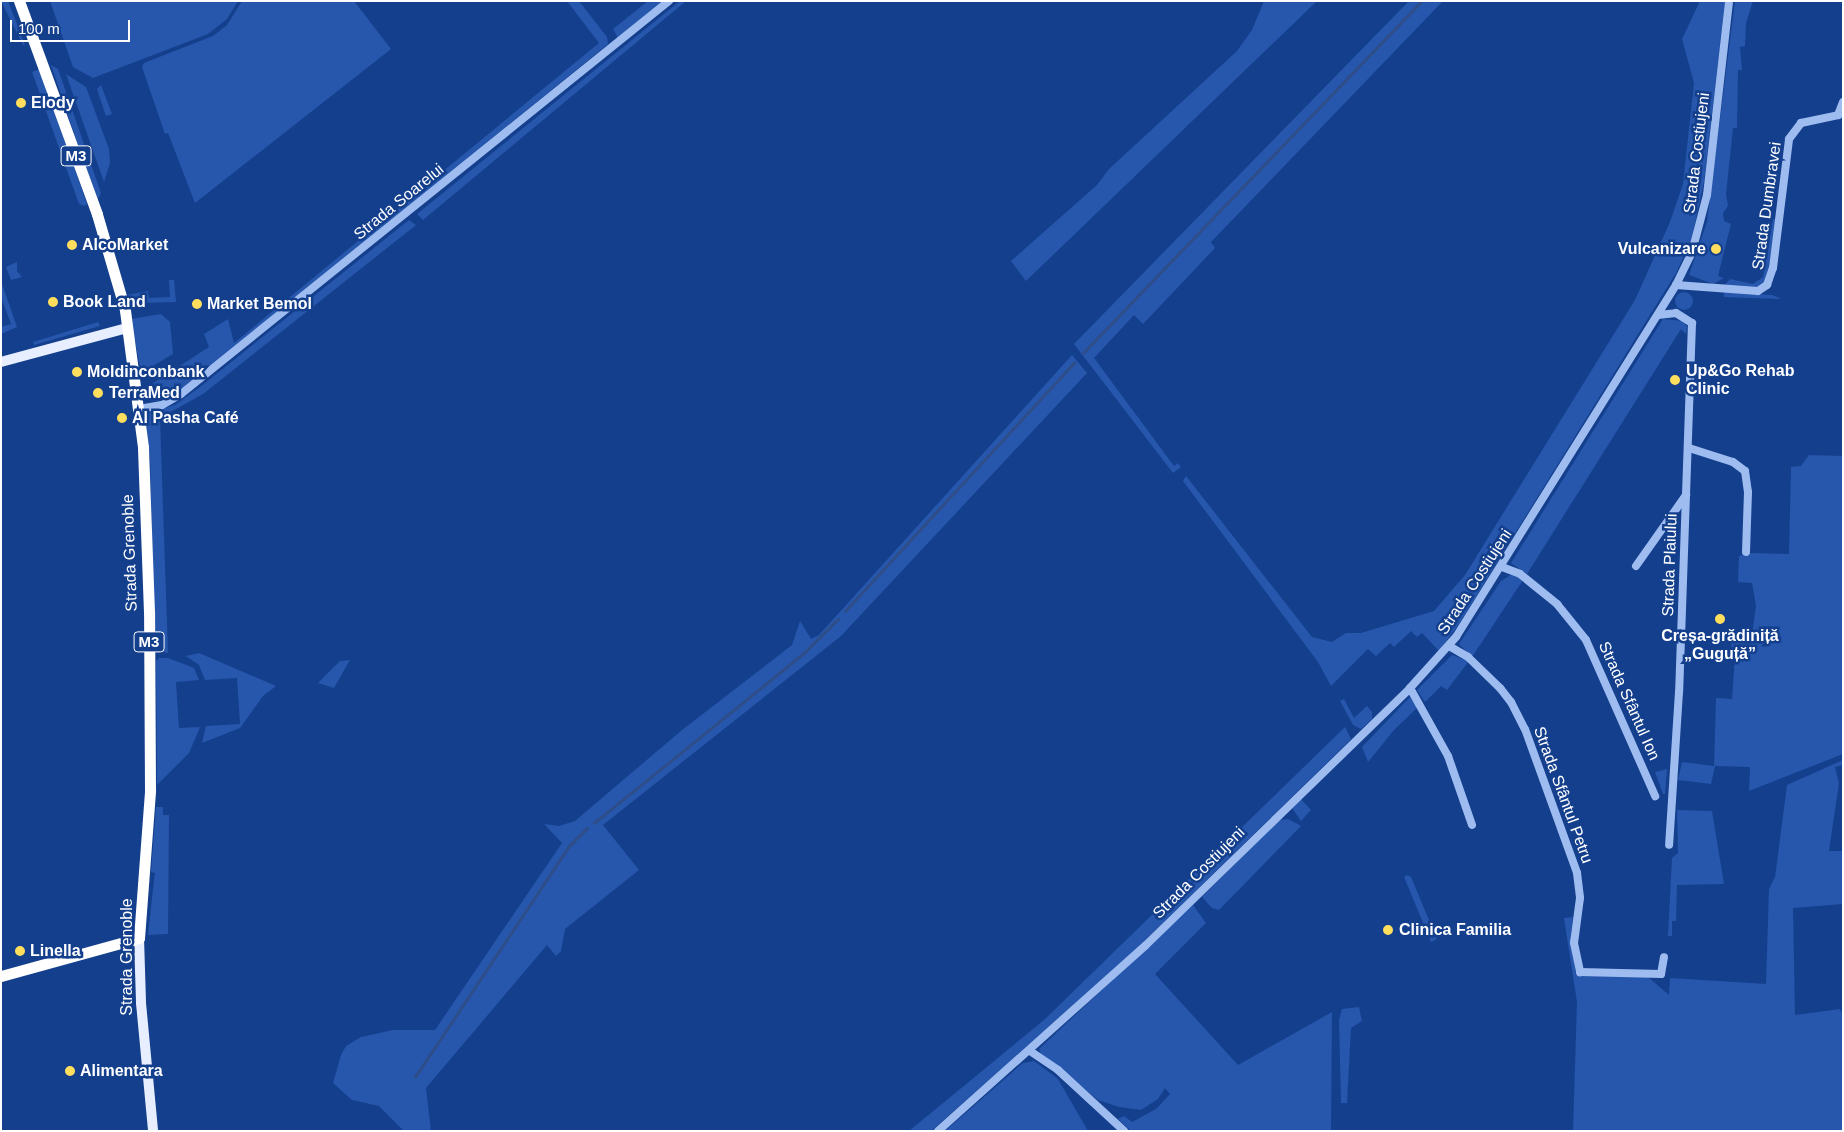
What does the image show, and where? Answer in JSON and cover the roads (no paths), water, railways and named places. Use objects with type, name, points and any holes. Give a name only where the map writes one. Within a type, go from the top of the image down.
[{"type":"highway","name":"Strada Grenoble","points":[[13,1],[26,22]]},
{"type":"highway","name":"Strada Grenoble","points":[[19,1],[109,249],[128,328],[139,410],[149,612],[150,790],[139,938]]},
{"type":"highway","points":[[1,976],[139,938]]},
{"type":"main road","points":[[1,362],[128,328]]},
{"type":"main road","name":"Strada Grenoble","points":[[139,938],[141,1003],[153,1131]]},
{"type":"street","name":"Strada Soarelui","points":[[139,410],[162,405],[181,394],[669,1]]},
{"type":"street","name":"Strada Costiujeni","points":[[938,1131],[1146,946],[1410,688],[1449,646],[1502,566],[1658,315],[1676,285],[1692,252],[1704,212],[1729,1]]},
{"type":"street","name":"Strada Dumbravei","points":[[1676,285],[1758,291],[1767,285],[1773,268],[1789,138],[1801,123],[1838,115],[1843,102]]},
{"type":"street","name":"Strada Plaiului","points":[[1658,315],[1676,313],[1692,323],[1679,692],[1669,845]]},
{"type":"street","points":[[1689,448],[1733,462],[1745,471],[1748,492],[1746,552]]},
{"type":"street","points":[[1636,566],[1686,495]]},
{"type":"street","name":"Strada Sfântul Ion","points":[[1502,566],[1520,574],[1557,604],[1586,640],[1655,796]]},
{"type":"street","name":"Strada Sfântul Petru","points":[[1449,646],[1468,657],[1500,688],[1511,702],[1525,729],[1577,873],[1580,898],[1574,943],[1580,972],[1661,974],[1664,956]]},
{"type":"street","points":[[1410,688],[1448,756],[1472,825]]},
{"type":"street","points":[[1030,1050],[1058,1070],[1124,1131]]},
{"type":"waterway","points":[[1083,353],[1422,1]]},
{"type":"waterway","points":[[845,611],[1074,363]]},
{"type":"waterway","points":[[594,823],[804,653],[838,619]]},
{"type":"waterway","points":[[415,1077],[569,846],[587,828]]},
{"type":"place","name":"Elody","points":[[21,103]]},
{"type":"place","name":"AlcoMarket","points":[[72,245]]},
{"type":"place","name":"Vulcanizare","points":[[1716,249]]},
{"type":"place","name":"Book Land","points":[[53,302]]},
{"type":"place","name":"Market Bemol","points":[[197,304]]},
{"type":"place","name":"Moldinconbank","points":[[77,372]]},
{"type":"place","name":"Up&Go Rehab Clinic","points":[[1675,380]]},
{"type":"place","name":"TerraMed","points":[[98,393]]},
{"type":"place","name":"Al Pasha Café","points":[[122,418]]},
{"type":"place","name":"Creșa-grădiniță „Guguță”","points":[[1720,619]]},
{"type":"place","name":"Clinica Familia","points":[[1388,930]]},
{"type":"place","name":"Linella","points":[[20,951]]},
{"type":"place","name":"Alimentara","points":[[70,1071]]}]
